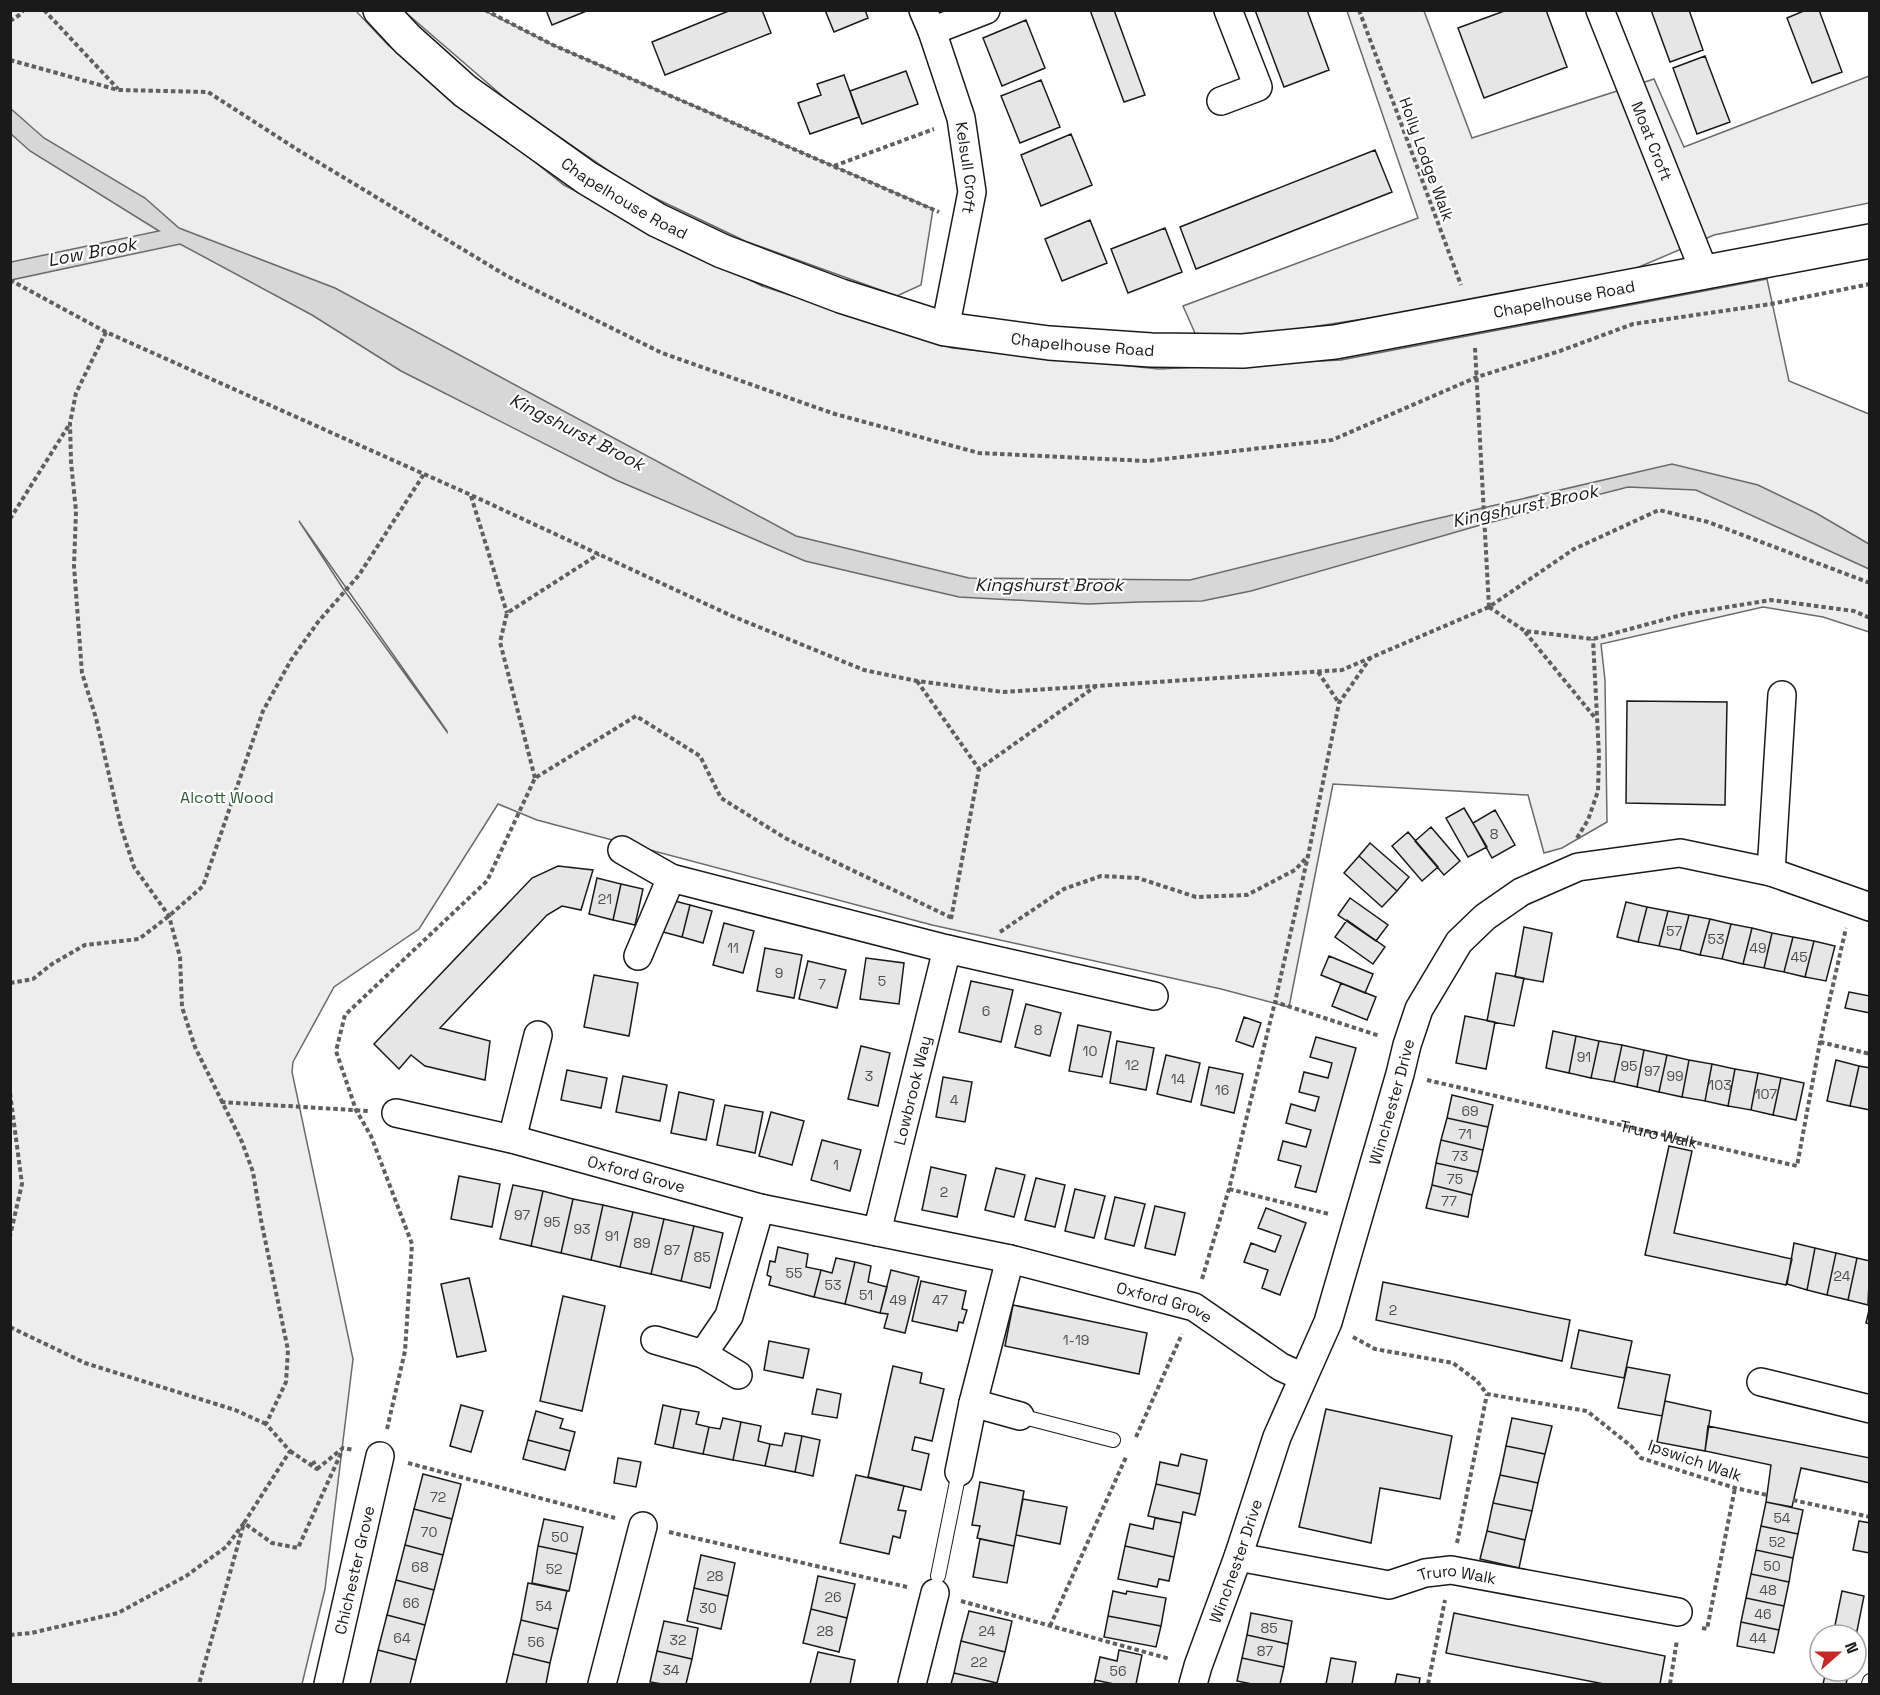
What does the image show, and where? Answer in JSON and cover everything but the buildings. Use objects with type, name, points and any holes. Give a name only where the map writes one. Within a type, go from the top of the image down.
[{"type":"street","name":"Chapelhouse Road","points":[[380,10],[406,39],[465,90],[587,178],[657,220],[722,251],[841,296],[945,329],[1049,343],[1151,350],[1243,351],[1335,342],[1704,271],[1869,242]]},
{"type":"street","points":[[927,21],[986,10]]},
{"type":"street","points":[[1221,101],[1258,87],[1228,10]]},
{"type":"street","name":"Moat Croft","points":[[1600,10],[1704,271]]},
{"type":"street","name":"Kelsull Croft","points":[[927,21],[961,118],[972,192],[945,329]]},
{"type":"street","points":[[1771,872],[1782,695]]},
{"type":"street","points":[[622,850],[671,878],[947,949],[1154,996]]},
{"type":"street","name":"Winchester Drive","points":[[1196,1676],[1277,1437],[1328,1322],[1419,1009],[1459,942],[1485,916],[1521,892],[1578,867],[1680,853],[1771,872],[1861,904]]},
{"type":"street","points":[[638,956],[671,878]]},
{"type":"street","name":"Lowbrook Way","points":[[877,1232],[947,949]]},
{"type":"street","points":[[512,1139],[538,1035]]},
{"type":"street","name":"Oxford Grove","points":[[396,1113],[512,1139],[760,1208],[1010,1258],[1194,1307],[1281,1367],[1303,1377]]},
{"type":"street","points":[[704,1354],[729,1316],[760,1208]]},
{"type":"street","points":[[959,1472],[973,1403],[1010,1258]]},
{"type":"street","points":[[655,1340],[704,1354],[738,1375]]},
{"type":"street","points":[[1761,1382],[1869,1409]]},
{"type":"street","points":[[973,1403],[1020,1416]]},
{"type":"street","name":"Chichester Grove","points":[[328,1684],[380,1456]]},
{"type":"street","points":[[602,1684],[643,1526]]},
{"type":"street","name":"Truro Walk","points":[[1238,1557],[1389,1585],[1425,1573],[1451,1570],[1685,1625]]},
{"type":"street","points":[[912,1684],[937,1584]]},
{"type":"lane","points":[[1020,1416],[1113,1440]]},
{"type":"lane","points":[[937,1584],[959,1472]]},
{"type":"path","points":[[10,21],[23,10]]},
{"type":"path","points":[[44,10],[118,90]]},
{"type":"path","points":[[484,10],[553,45],[966,224]]},
{"type":"path","name":"Holly Lodge Walk","points":[[1359,10],[1472,315]]},
{"type":"path","points":[[10,60],[118,90],[208,92],[298,150],[507,276],[662,353],[835,414],[979,453],[1147,461],[1332,440],[1477,376],[1560,351],[1633,324],[1771,304],[1869,284]]},
{"type":"path","points":[[833,166],[961,118]]},
{"type":"path","points":[[10,280],[106,332],[471,495],[732,616],[864,670],[917,681],[1003,692],[1342,670],[1489,607],[1574,549],[1659,510],[1708,522],[1869,583]]},
{"type":"path","points":[[106,332],[76,393],[70,423],[76,511],[74,566],[82,673],[96,718],[121,827],[134,867],[169,916],[180,957],[182,1007],[195,1047],[242,1142],[254,1172],[261,1220],[288,1350],[286,1382],[266,1424]]},
{"type":"path","points":[[1477,376],[1489,607]]},
{"type":"path","points":[[10,519],[70,423]]},
{"type":"path","points":[[10,983],[33,980],[52,963],[85,945],[139,939],[203,886],[262,711],[291,660],[318,622],[359,574],[424,474]]},
{"type":"path","points":[[471,495],[507,612],[500,642],[535,778]]},
{"type":"path","points":[[507,612],[599,554]]},
{"type":"path","points":[[1525,631],[1593,639],[1685,614],[1771,600],[1854,611],[1869,618]]},
{"type":"path","points":[[1489,607],[1525,631],[1598,720]]},
{"type":"path","points":[[1578,867],[1571,848],[1588,820],[1598,791],[1598,720],[1593,639]]},
{"type":"path","points":[[1372,657],[1339,703],[1275,1002],[1407,1045]]},
{"type":"path","points":[[1318,672],[1339,703]]},
{"type":"path","points":[[917,681],[979,769]]},
{"type":"path","points":[[947,949],[979,769],[1096,686]]},
{"type":"path","name":"Truro Walk","points":[[1400,1074],[1797,1166],[1820,1042],[1861,904]]},
{"type":"path","points":[[1820,1042],[1869,1054]]},
{"type":"path","points":[[10,1093],[22,1184],[10,1236]]},
{"type":"path","points":[[221,1102],[396,1113]]},
{"type":"path","points":[[356,1110],[371,1136],[412,1244],[405,1351],[380,1456]]},
{"type":"path","points":[[1229,1188],[1356,1221]]},
{"type":"path","name":"Ipswich Walk","points":[[1328,1322],[1374,1349],[1453,1363],[1477,1382],[1487,1394],[1587,1412],[1630,1446],[1641,1458],[1735,1488],[1767,1495]]},
{"type":"path","points":[[10,1327],[85,1363],[235,1410],[266,1424],[290,1451],[317,1469]]},
{"type":"path","points":[[343,1448],[643,1526],[937,1584],[1196,1676]]},
{"type":"path","points":[[317,1469],[343,1448]]},
{"type":"path","points":[[244,1522],[272,1543],[298,1548],[343,1448]]},
{"type":"path","points":[[10,1635],[31,1633],[118,1613],[186,1576],[226,1546],[290,1451]]},
{"type":"path","points":[[314,1461],[317,1469]]},
{"type":"path","points":[[1670,1684],[1685,1625],[1707,1629],[1735,1488]]},
{"type":"path","points":[[1794,1500],[1869,1517]]},
{"type":"path","points":[[199,1684],[244,1522]]},
{"type":"green space","name":"Alcott Wood","points":[[11,11],[356,11],[389,46],[564,185],[762,286],[952,348],[1159,369],[1341,360],[1767,279],[1789,381],[1869,414],[1869,632],[1823,617],[1763,607],[1601,644],[1605,680],[1607,822],[1562,848],[1544,853],[1528,795],[1333,784],[1289,1007],[1221,989],[932,925],[537,820],[498,804],[419,929],[334,987],[293,1062],[292,1072],[353,1359],[325,1589],[302,1684],[11,1684]],"holes":[[[299,521],[447,731],[344,590]]]},
{"type":"green space","points":[[404,11],[485,11],[553,45],[933,209],[921,285],[897,296],[745,241],[634,188],[513,105]]},
{"type":"green space","points":[[1347,11],[1424,11],[1472,138],[1654,79],[1684,147],[1869,76],[1869,203],[1714,235],[1625,273],[1467,303],[1305,328],[1198,340],[1183,306],[1418,218]]},
{"type":"water","points":[[10,108],[44,138],[145,198],[179,228],[335,288],[796,536],[969,578],[1190,580],[1418,523],[1672,464],[1758,485],[1816,513],[1869,544],[1869,569],[1696,490],[1628,487],[1484,524],[1251,591],[1202,601],[1088,604],[959,597],[805,561],[616,480],[401,371],[312,315],[180,244],[11,280],[11,262],[159,231],[30,151],[11,134]]},
{"type":"water label","name":"Low Brook","points":[[92,252]]},
{"type":"water label","name":"Kingshurst Brook","points":[[577,432]]},
{"type":"water label","name":"Kingshurst Brook","points":[[1525,506]]},
{"type":"water label","name":"Kingshurst Brook","points":[[1049,585]]}]
